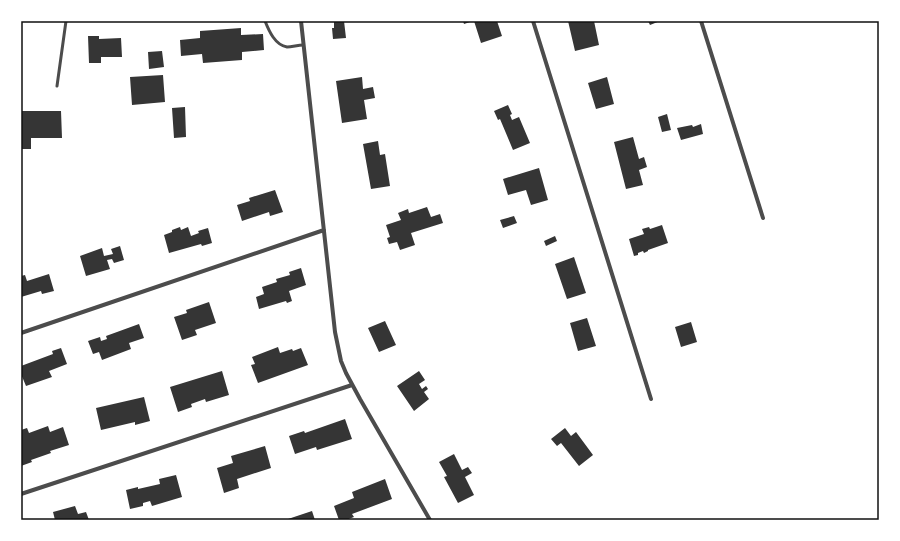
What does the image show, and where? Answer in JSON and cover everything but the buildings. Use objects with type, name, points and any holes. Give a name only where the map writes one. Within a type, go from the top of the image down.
[{"type":"street","points":[[301,21],[335,332],[341,361],[352,385],[430,520]]},
{"type":"street","points":[[533,21],[651,399]]},
{"type":"street","points":[[701,21],[763,218]]},
{"type":"street","points":[[21,332],[324,230]]},
{"type":"street","points":[[21,494],[352,385]]},
{"type":"lane","points":[[56,86],[66,21]]},
{"type":"lane","points":[[265,21],[274,39],[280,44],[287,47],[303,45]]}]
